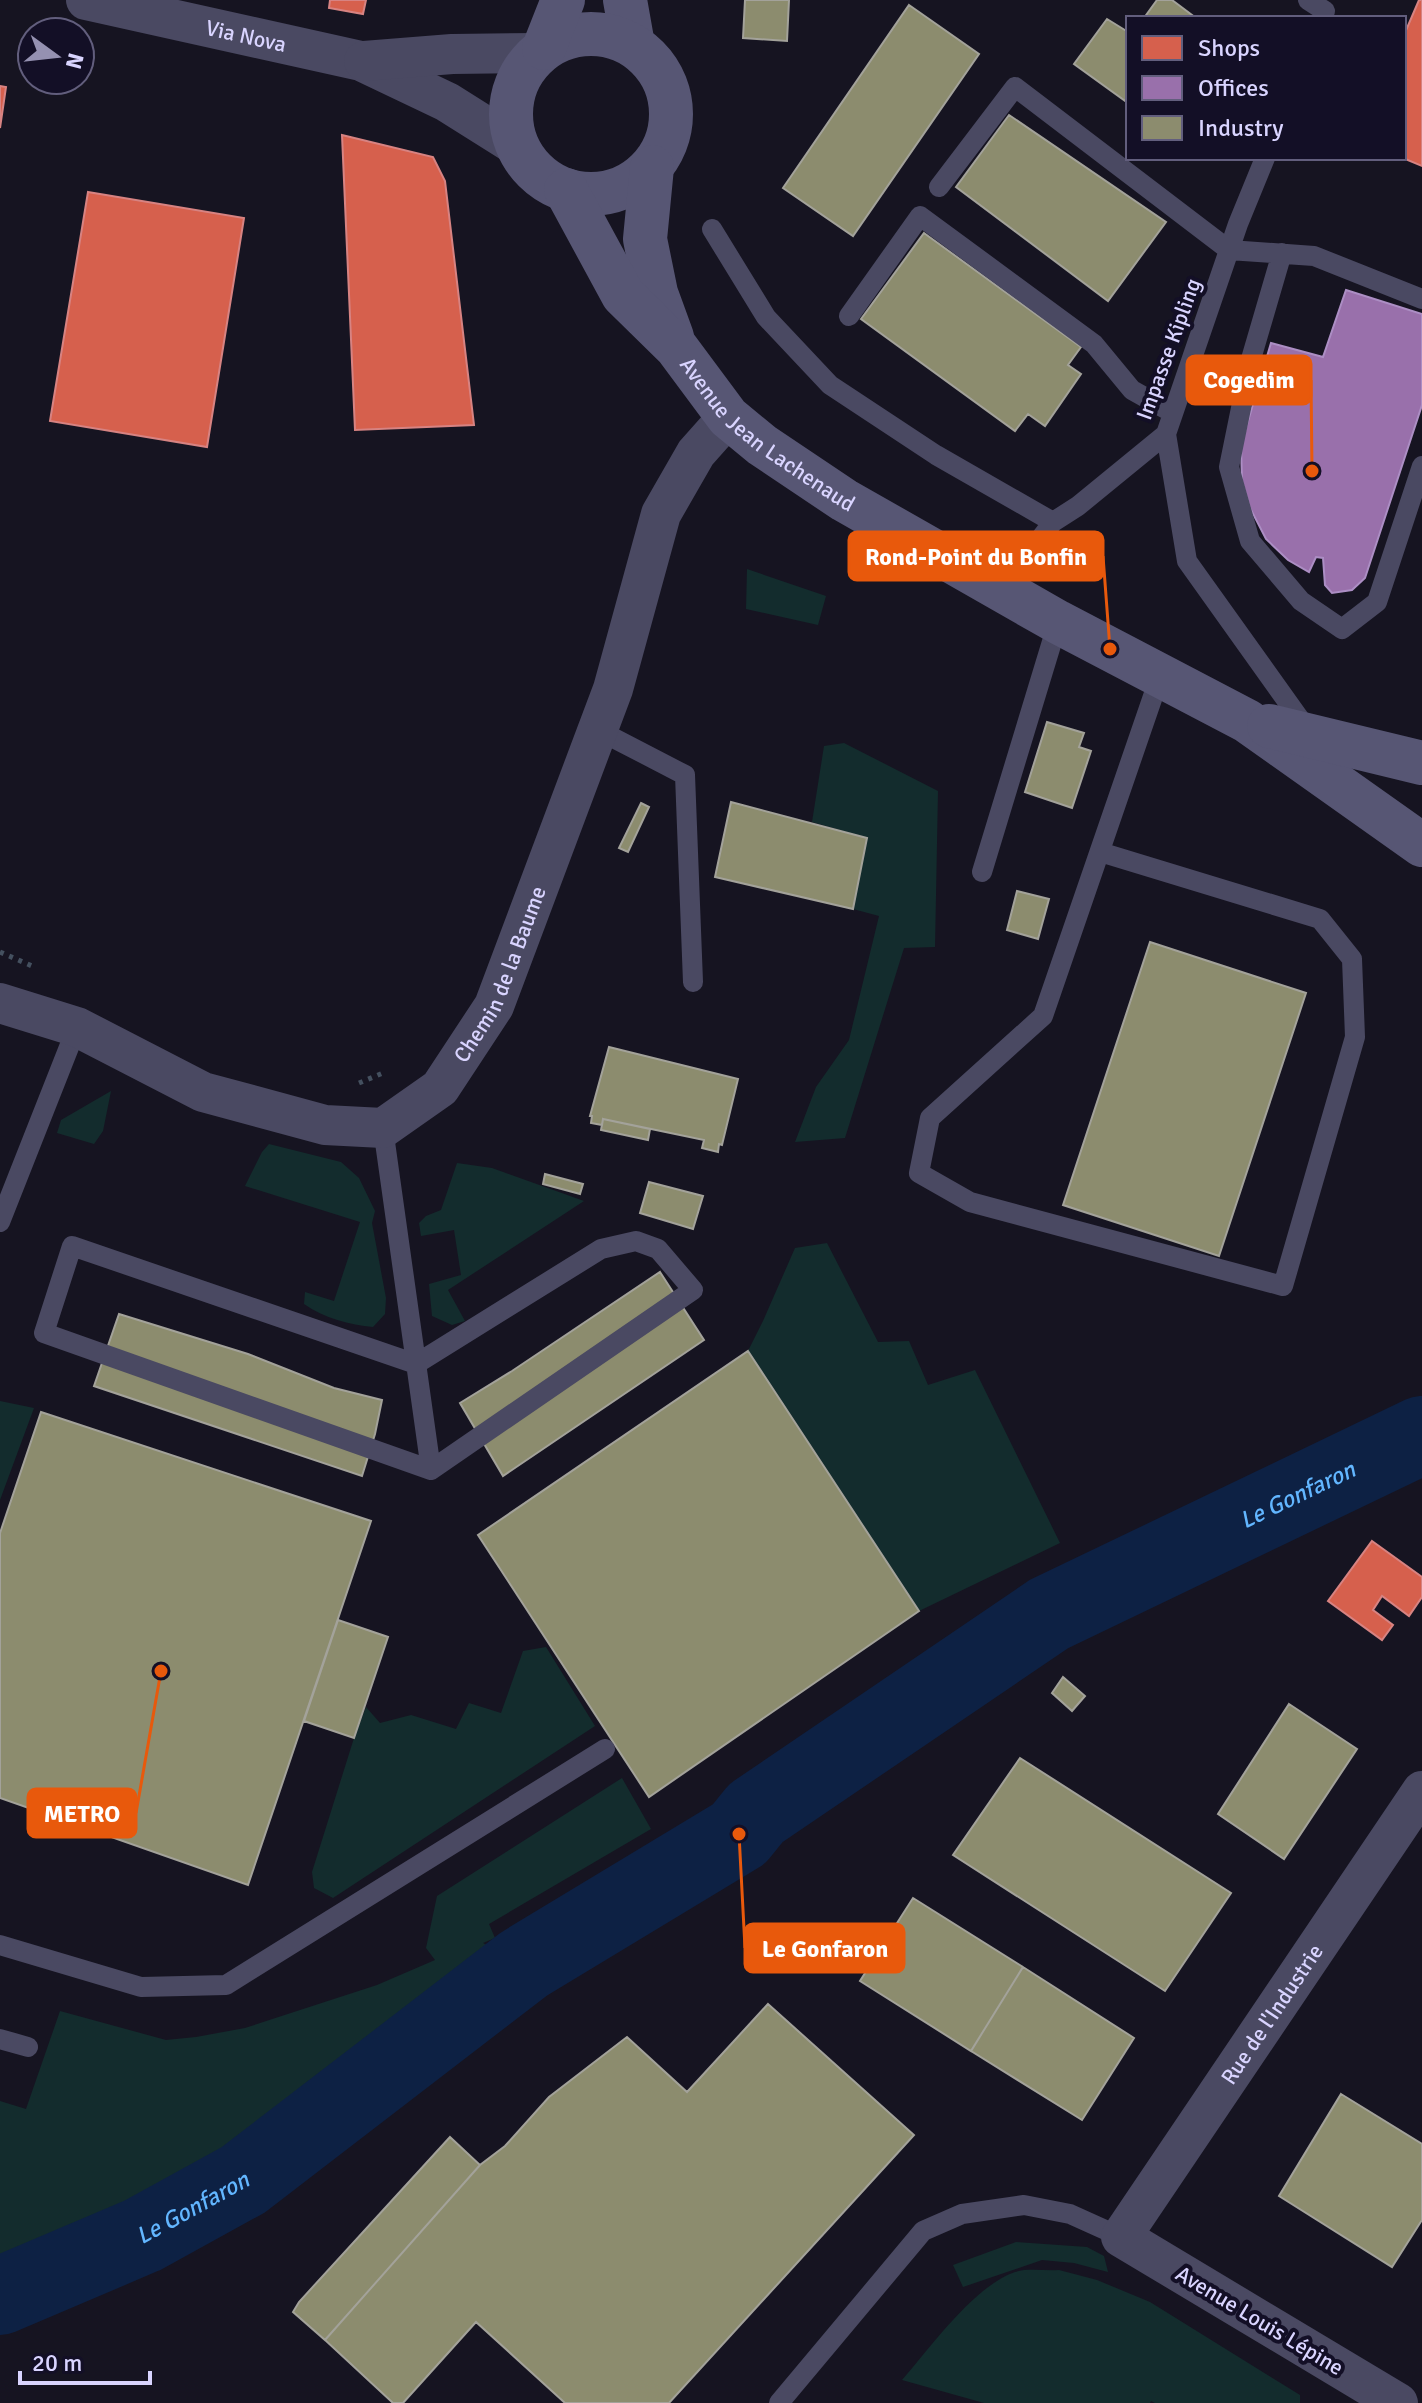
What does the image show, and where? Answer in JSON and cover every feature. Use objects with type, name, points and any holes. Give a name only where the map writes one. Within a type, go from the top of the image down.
[{"type":"street","name":"Via Nova","points":[[86,0],[361,61],[447,102],[517,146]]},
{"type":"street","points":[[542,51],[563,0]]},
{"type":"street","points":[[625,0],[633,45]]},
{"type":"street","points":[[589,33],[612,36],[633,45],[654,64],[667,88],[672,116],[666,143],[652,167],[634,182],[612,192],[589,194],[566,190],[546,181],[529,165],[517,146],[511,124],[511,101],[518,80],[542,51],[566,38],[589,33]]},
{"type":"street","name":"Via Nova","points":[[361,61],[542,51]]},
{"type":"street","name":"Avenue Jean Lachenaud","points":[[652,167],[645,239],[656,293],[676,347]]},
{"type":"street","name":"Avenue Jean Lachenaud","points":[[566,190],[623,295],[676,347],[728,417],[762,445],[844,500],[1001,590],[1247,721],[1422,845]]},
{"type":"street","name":"Chemin de la Baume","points":[[383,1128],[440,1088],[494,1006],[613,689],[661,514],[696,453],[728,417]]},
{"type":"street","name":"Avenue Jean Lachenaud","points":[[1247,721],[1422,763]]},
{"type":"street","points":[[0,1003],[77,1027],[203,1092],[325,1125],[383,1128]]},
{"type":"street","name":"Rue de l'Industrie","points":[[1121,2237],[1422,1791]]},
{"type":"street","name":"Avenue Louis Lépine","points":[[1121,2237],[1398,2403]]},
{"type":"lane","points":[[939,187],[1015,87],[1229,250],[1314,256],[1422,299]]},
{"type":"lane","name":"Impasse Kipling","points":[[1001,590],[1053,522],[1078,506],[1166,434],[1229,250],[1264,160]]},
{"type":"lane","points":[[849,316],[920,216],[1094,344],[1132,390],[1173,413]]},
{"type":"lane","points":[[712,229],[766,317],[830,385],[936,455],[1053,522]]},
{"type":"lane","points":[[1282,253],[1251,359],[1229,467],[1250,541],[1301,601],[1342,629],[1377,602],[1422,466]]},
{"type":"lane","points":[[1166,434],[1187,561],[1312,736]]},
{"type":"lane","points":[[982,872],[1058,622]]},
{"type":"lane","points":[[1100,852],[1320,919],[1352,959],[1355,1037],[1283,1286],[970,1202],[919,1173],[930,1118],[1043,1016],[1160,676]]},
{"type":"lane","points":[[598,730],[685,775],[693,982]]},
{"type":"lane","points":[[0,1222],[77,1027]]},
{"type":"lane","points":[[383,1128],[431,1470]]},
{"type":"lane","points":[[416,1364],[601,1249],[636,1241],[658,1249],[693,1290],[431,1470]]},
{"type":"lane","points":[[416,1364],[72,1246],[44,1333],[431,1470]]},
{"type":"lane","points":[[0,1945],[141,1987],[226,1985],[605,1749]]},
{"type":"lane","points":[[0,2039],[28,2047]]},
{"type":"lane","points":[[779,2403],[923,2231],[962,2214],[1024,2205],[1070,2214],[1121,2237]]},
{"type":"path","points":[[0,952],[41,970]]},
{"type":"path","points":[[349,1088],[390,1070]]},
{"type":"green space","points":[[747,569],[826,596],[818,625],[746,609]]},
{"type":"green space","points":[[844,743],[938,791],[935,947],[904,948],[845,1138],[795,1142],[816,1087],[849,1040],[879,916],[853,909],[867,838],[812,822],[824,746]]},
{"type":"green space","points":[[111,1091],[103,1131],[94,1144],[57,1133],[61,1120]]},
{"type":"green space","points":[[269,1144],[341,1162],[359,1178],[375,1211],[372,1223],[386,1298],[385,1314],[373,1327],[337,1320],[304,1304],[305,1292],[334,1301],[360,1222],[245,1186]]},
{"type":"green space","points":[[457,1163],[492,1168],[584,1201],[448,1290],[465,1321],[452,1325],[432,1316],[429,1284],[461,1275],[454,1230],[421,1236],[419,1223],[426,1216],[441,1210]]},
{"type":"green space","points":[[827,1243],[878,1342],[909,1341],[928,1385],[975,1370],[1060,1543],[919,1611],[748,1351],[795,1248]]},
{"type":"green space","points":[[0,1401],[34,1408],[0,1500]]},
{"type":"green space","points":[[546,1647],[595,1726],[333,1898],[314,1888],[312,1872],[366,1707],[380,1723],[411,1715],[456,1729],[469,1703],[501,1713],[523,1651]]},
{"type":"green space","points":[[622,1778],[651,1829],[489,1924],[495,1938],[483,1943],[510,1958],[218,2163],[0,2256],[0,2101],[26,2109],[60,2011],[166,2040],[245,2028],[377,1985],[435,1960],[426,1948],[437,1896]]},
{"type":"green space","points":[[1016,2242],[1087,2247],[1104,2256],[1108,2272],[1074,2263],[1042,2260],[963,2287],[953,2265]]},
{"type":"green space","points":[[1059,2270],[1097,2280],[1150,2302],[1300,2395],[1300,2403],[984,2403],[902,2380],[954,2319],[984,2290],[1015,2272]]},
{"type":"building: Shops","points":[[330,0],[366,0],[363,14],[329,8]]},
{"type":"building: Shops","points":[[1419,0],[1422,0],[1422,166],[1406,159],[1406,30]]},
{"type":"building: Shops","points":[[0,86],[6,87],[0,128]]},
{"type":"building: Shops","points":[[342,135],[433,157],[445,181],[474,425],[355,430]]},
{"type":"building: Shops","points":[[88,192],[244,218],[207,447],[50,421]]},
{"type":"building: Shops","points":[[1372,1541],[1422,1577],[1422,1597],[1409,1616],[1382,1596],[1373,1610],[1393,1625],[1382,1640],[1328,1601]]},
{"type":"building: Offices","points":[[1346,290],[1422,314],[1422,405],[1365,578],[1352,590],[1332,593],[1325,585],[1323,558],[1316,557],[1309,572],[1288,560],[1266,539],[1250,508],[1242,481],[1241,445],[1271,343],[1323,357]]},
{"type":"building: Industry","points":[[745,0],[789,0],[787,41],[743,38]]},
{"type":"building: Industry","points":[[1157,0],[1172,0],[1193,16],[1145,16]]},
{"type":"building: Industry","points":[[909,5],[979,54],[853,236],[783,188]]},
{"type":"building: Industry","points":[[1107,19],[1126,31],[1126,102],[1074,64]]},
{"type":"building: Industry","points":[[1009,115],[1166,222],[1108,301],[956,187]]},
{"type":"building: Industry","points":[[924,233],[1081,347],[1068,365],[1081,374],[1045,426],[1028,414],[1015,431],[861,319]]},
{"type":"building: Industry","points":[[1047,722],[1084,733],[1079,747],[1091,751],[1072,808],[1025,792]]},
{"type":"building: Industry","points":[[731,802],[867,838],[853,909],[715,877]]},
{"type":"building: Industry","points":[[641,803],[649,807],[628,852],[619,848]]},
{"type":"building: Industry","points":[[1017,891],[1049,899],[1038,939],[1007,930]]},
{"type":"building: Industry","points":[[1150,942],[1306,993],[1219,1256],[1063,1205]]},
{"type":"building: Industry","points":[[609,1047],[738,1079],[718,1152],[702,1148],[704,1140],[603,1119],[602,1125],[591,1123],[590,1116]]},
{"type":"building: Industry","points":[[603,1119],[650,1129],[648,1140],[601,1130]]},
{"type":"building: Industry","points":[[545,1174],[583,1184],[580,1194],[543,1184]]},
{"type":"building: Industry","points":[[649,1182],[703,1196],[693,1229],[640,1213]]},
{"type":"building: Industry","points":[[660,1272],[704,1340],[503,1476],[460,1403]]},
{"type":"building: Industry","points":[[119,1314],[248,1354],[334,1388],[382,1400],[362,1476],[94,1386]]},
{"type":"building: Industry","points":[[748,1351],[919,1611],[649,1797],[478,1535]]},
{"type":"building: Industry","points":[[41,1412],[371,1521],[248,1885],[0,1798],[0,1533]]},
{"type":"building: Industry","points":[[338,1620],[388,1637],[354,1738],[304,1721]]},
{"type":"building: Industry","points":[[1063,1677],[1085,1696],[1072,1711],[1052,1693]]},
{"type":"building: Industry","points":[[1289,1704],[1357,1749],[1284,1859],[1218,1814]]},
{"type":"building: Industry","points":[[1020,1758],[1231,1893],[1165,1991],[953,1855]]},
{"type":"building: Industry","points":[[913,1898],[1023,1967],[971,2051],[860,1981]]},
{"type":"building: Industry","points":[[1023,1967],[1134,2038],[1082,2120],[971,2051]]},
{"type":"building: Industry","points":[[768,2004],[914,2135],[669,2403],[565,2403],[476,2322],[403,2403],[393,2403],[325,2340],[480,2165],[505,2146],[549,2097],[627,2037],[687,2092]]},
{"type":"building: Industry","points":[[1341,2094],[1422,2144],[1422,2220],[1392,2267],[1279,2196]]},
{"type":"building: Industry","points":[[450,2137],[480,2165],[325,2340],[293,2312],[299,2302]]},
{"type":"waterway","name":"Le Gonfaron","points":[[0,2296],[143,2235],[243,2180],[524,1964],[739,1834],[756,1813],[1049,1614],[1422,1435]]},
{"type":"place","name":"Cogedim","points":[[1312,471]]},
{"type":"place","name":"Rond-Point du Bonfin","points":[[1110,649]]},
{"type":"place","name":"METRO","points":[[161,1671]]},
{"type":"place","name":"Le Gonfaron","points":[[739,1834]]}]
